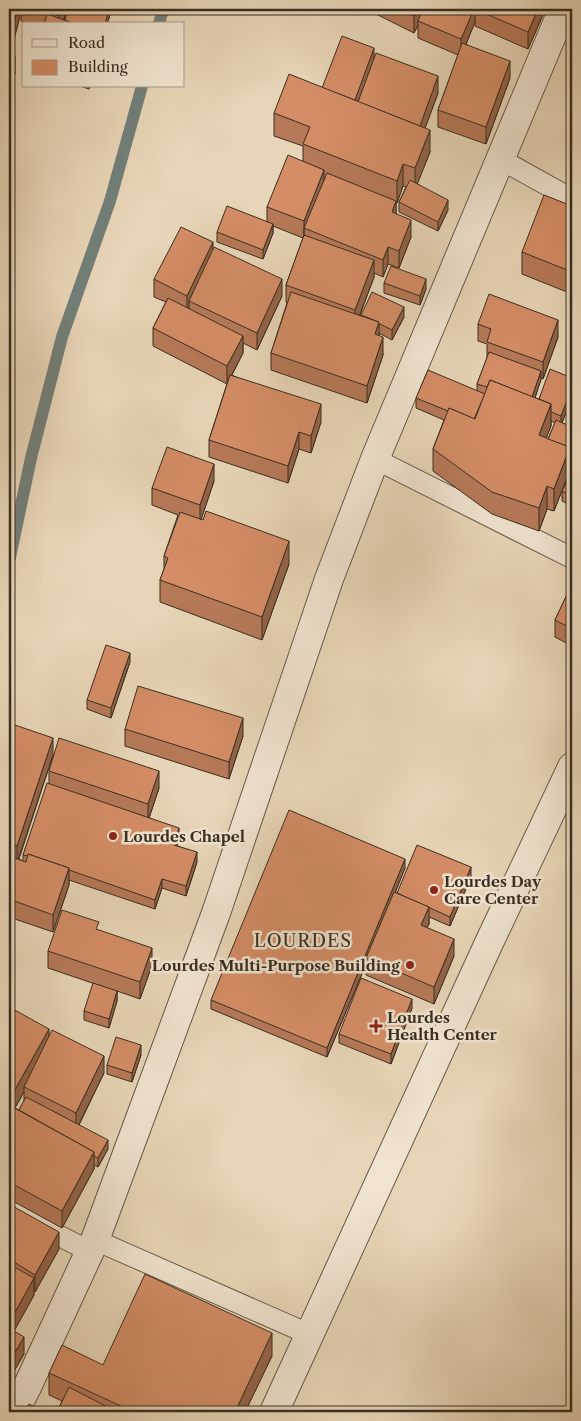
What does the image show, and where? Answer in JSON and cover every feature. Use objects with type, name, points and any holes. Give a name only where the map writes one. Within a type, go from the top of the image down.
[{"type":"street","points":[[14,1412],[92,1246],[216,913],[329,579],[375,459],[563,9]]},
{"type":"street","points":[[274,1412],[488,945],[572,767]]},
{"type":"lane","points":[[500,159],[572,199]]},
{"type":"lane","points":[[375,459],[572,558]]},
{"type":"lane","points":[[9,1210],[92,1246],[311,1334]]},
{"type":"building","points":[[9,9],[18,9],[9,41]]},
{"type":"building","points":[[35,9],[62,9],[59,16]]},
{"type":"building","points":[[68,9],[109,9],[106,22],[70,22],[65,20]]},
{"type":"building","points":[[400,9],[418,9],[414,16]]},
{"type":"building","points":[[423,9],[474,9],[461,39],[418,21]]},
{"type":"building","points":[[475,9],[538,9],[528,32]]},
{"type":"building","points":[[47,14],[69,22],[45,22]]},
{"type":"building","points":[[342,36],[374,48],[355,100],[322,88]]},
{"type":"building","points":[[462,43],[510,61],[486,127],[438,110]]},
{"type":"building","points":[[376,53],[438,76],[420,126],[358,102]]},
{"type":"building","points":[[9,54],[15,56],[9,80]]},
{"type":"building","points":[[289,74],[430,130],[415,168],[403,164],[397,181],[303,144],[310,127],[274,113]]},
{"type":"building","points":[[288,155],[324,170],[304,221],[267,207]]},
{"type":"building","points":[[327,173],[396,201],[392,212],[411,220],[399,251],[388,247],[383,260],[304,228]]},
{"type":"building","points":[[410,180],[448,200],[438,222],[399,202]]},
{"type":"building","points":[[544,195],[572,206],[572,272],[522,252]]},
{"type":"building","points":[[227,206],[273,224],[263,250],[217,232]]},
{"type":"building","points":[[181,227],[213,242],[187,296],[154,279]]},
{"type":"building","points":[[304,235],[374,260],[355,310],[286,285]]},
{"type":"building","points":[[214,247],[282,279],[257,333],[189,301]]},
{"type":"building","points":[[391,266],[426,279],[420,296],[384,283]]},
{"type":"building","points":[[291,292],[379,322],[375,334],[383,337],[367,386],[271,353]]},
{"type":"building","points":[[372,292],[404,307],[392,330],[379,322],[361,315]]},
{"type":"building","points":[[489,294],[558,320],[543,362],[487,342],[491,329],[478,324]]},
{"type":"building","points":[[168,298],[243,336],[227,366],[153,328]]},
{"type":"building","points":[[489,352],[541,371],[532,397],[490,380],[487,387],[477,384]]},
{"type":"building","points":[[550,369],[572,378],[572,387],[561,416],[551,412],[551,404],[539,399]]},
{"type":"building","points":[[428,370],[485,394],[474,419],[449,408],[448,411],[416,398]]},
{"type":"building","points":[[230,375],[321,404],[311,436],[299,432],[288,466],[209,440]]},
{"type":"building","points":[[490,380],[551,404],[539,435],[570,447],[554,489],[547,486],[539,508],[492,492],[433,449],[449,408],[475,419]]},
{"type":"building","points":[[572,408],[572,423],[567,420]]},
{"type":"building","points":[[556,420],[572,427],[572,459],[570,458],[570,447],[548,439]]},
{"type":"building","points":[[167,447],[214,464],[200,505],[152,488]]},
{"type":"building","points":[[572,471],[572,496],[562,491]]},
{"type":"building","points":[[206,511],[289,541],[262,617],[160,580],[168,558],[164,556],[180,512],[203,520]]},
{"type":"building","points":[[572,584],[572,629],[555,620]]},
{"type":"building","points":[[106,645],[130,653],[111,708],[87,700]]},
{"type":"building","points":[[138,686],[243,718],[229,762],[125,729]]},
{"type":"building","points":[[9,723],[53,738],[17,846],[9,844]]},
{"type":"building","points":[[59,738],[159,771],[148,804],[49,771]]},
{"type":"building","points":[[47,783],[179,828],[174,845],[197,852],[186,886],[162,879],[155,900],[28,854],[28,856],[23,855]]},
{"type":"building","points":[[289,810],[405,859],[327,1048],[211,1000]]},
{"type":"building","name":"Lourdes Day Care Center","points":[[417,845],[471,867],[450,917],[397,893]]},
{"type":"building","points":[[28,854],[69,868],[53,915],[9,899],[9,856],[26,862]]},
{"type":"building","name":"Lourdes Multi-Purpose Building","points":[[394,892],[429,907],[421,925],[454,939],[434,987],[366,958]]},
{"type":"building","points":[[62,910],[99,922],[96,929],[152,948],[140,982],[48,951]]},
{"type":"building","name":"Lourdes Health Center","points":[[361,978],[412,999],[391,1054],[339,1034]]},
{"type":"building","points":[[93,983],[117,991],[109,1019],[84,1011]]},
{"type":"building","points":[[11,1008],[49,1029],[12,1095],[9,1093],[9,1013]]},
{"type":"building","points":[[52,1030],[104,1056],[76,1113],[24,1087]]},
{"type":"building","points":[[116,1037],[141,1045],[132,1073],[107,1065]]},
{"type":"building","points":[[26,1097],[108,1140],[98,1158],[94,1156],[94,1152],[19,1110]]},
{"type":"building","points":[[9,1105],[94,1152],[62,1211],[9,1182]]},
{"type":"building","points":[[9,1204],[59,1232],[35,1275],[9,1259]]},
{"type":"building","points":[[9,1264],[34,1278],[9,1323]]},
{"type":"building","points":[[145,1274],[272,1333],[235,1412],[134,1412],[49,1373],[62,1345],[103,1365]]},
{"type":"building","points":[[9,1328],[24,1337],[10,1361],[9,1360]]},
{"type":"building","points":[[69,1387],[117,1412],[57,1412]]},
{"type":"building","points":[[29,1404],[44,1412],[24,1412]]},
{"type":"waterway","points":[[160,22],[163,9]]},
{"type":"waterway","points":[[9,562],[31,458],[62,337],[110,201],[141,88]]},
{"type":"place","name":"Lourdes Chapel","points":[[113,836]]},
{"type":"place","name":"Lourdes Day Care Center","points":[[434,890]]},
{"type":"place","name":"Lourdes Multi-Purpose Building","points":[[410,965]]},
{"type":"place","name":"Lourdes Health Center","points":[[376,1026]]},
{"type":"district","name":"LOURDES","points":[[303,941]]}]
